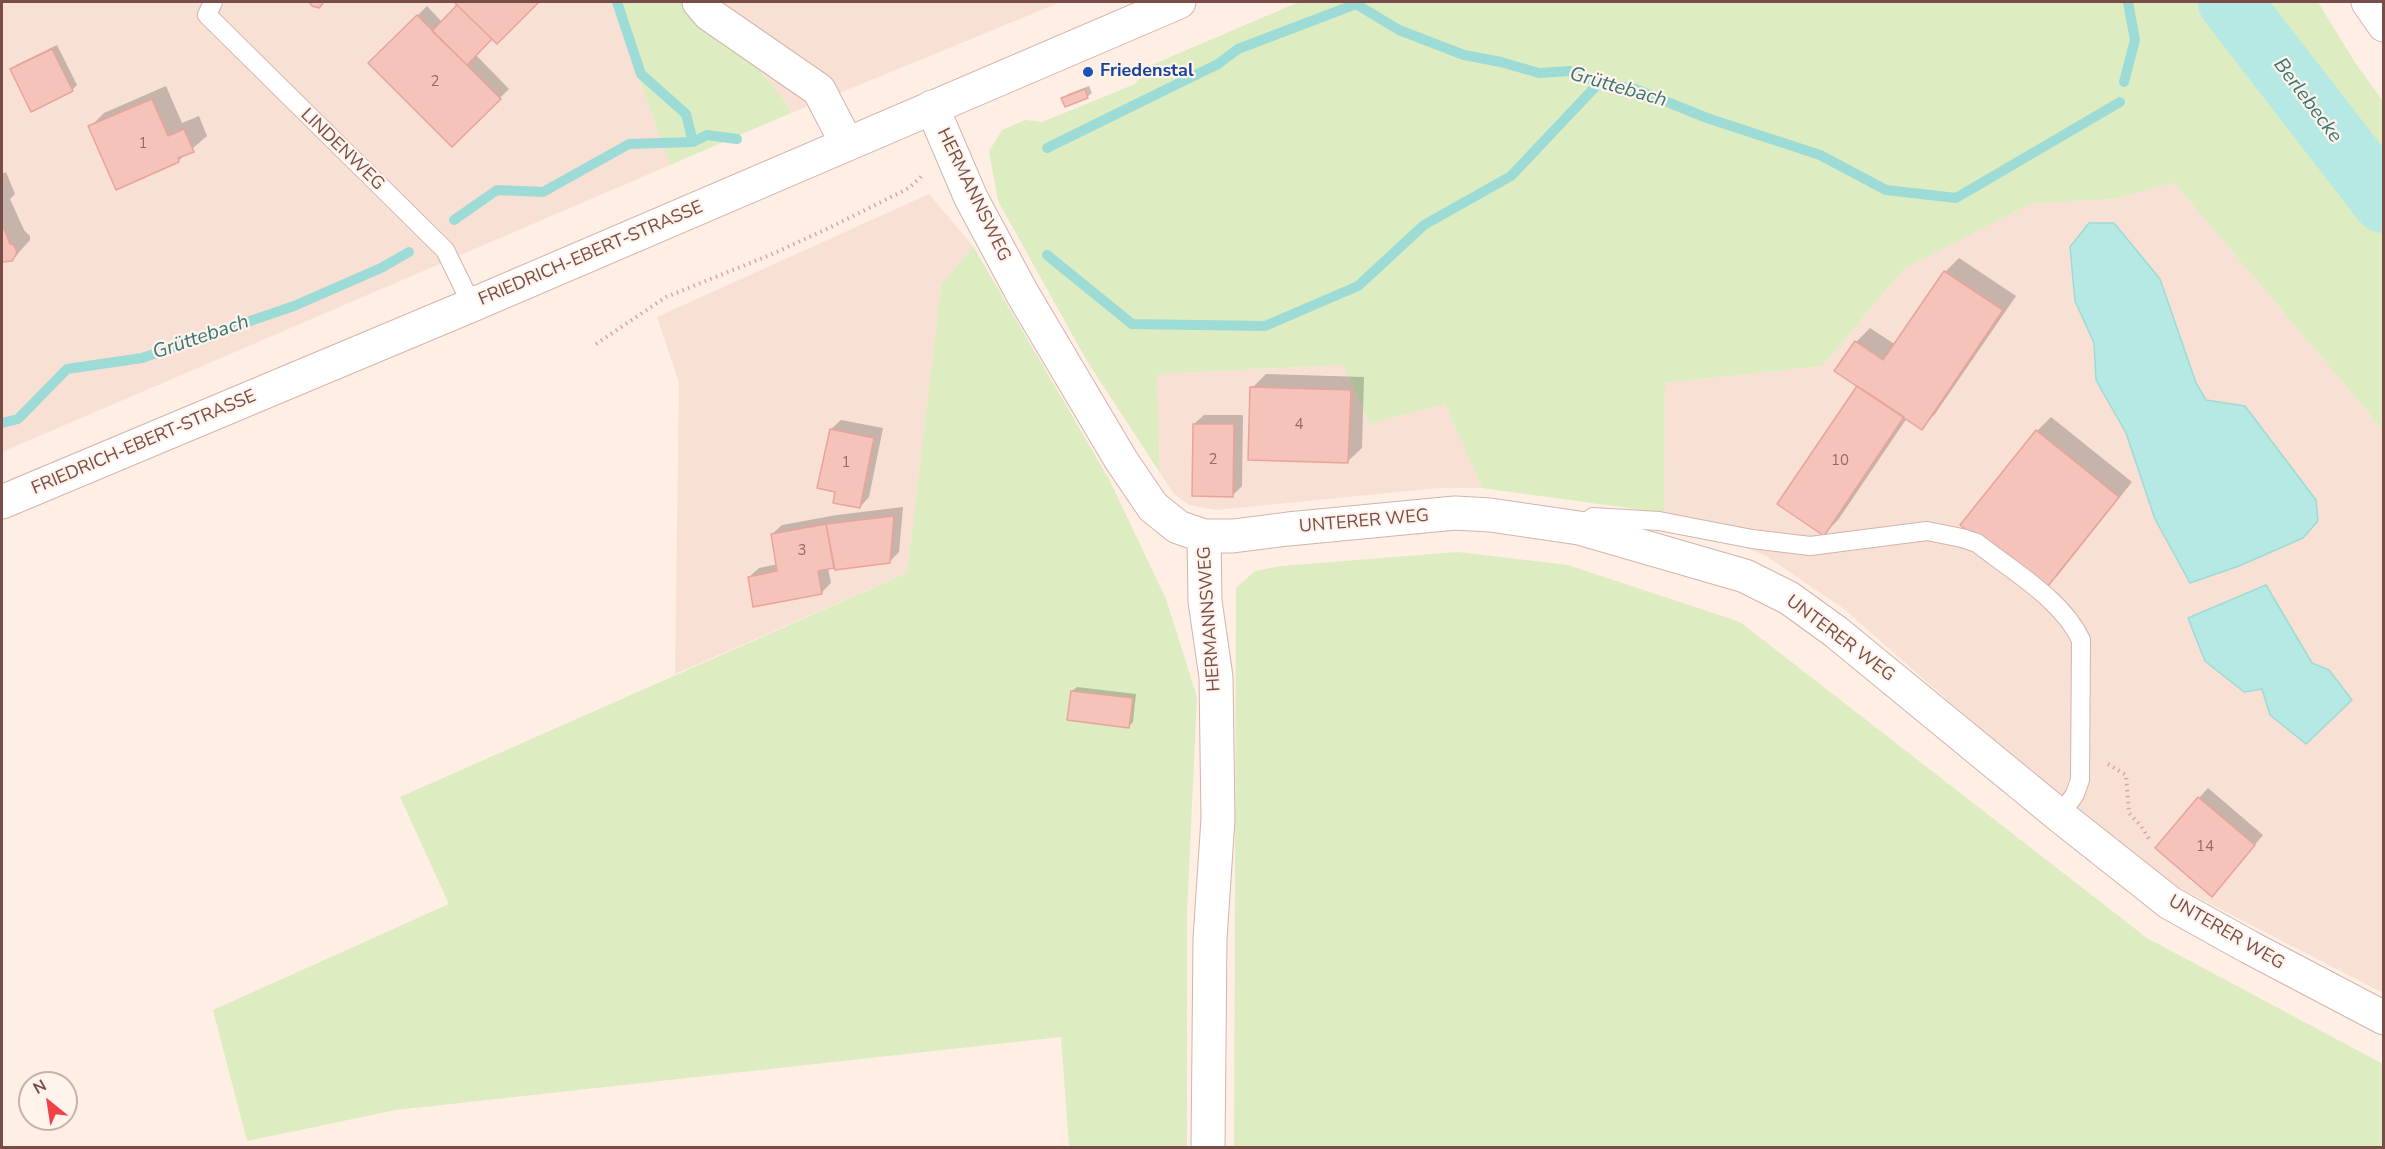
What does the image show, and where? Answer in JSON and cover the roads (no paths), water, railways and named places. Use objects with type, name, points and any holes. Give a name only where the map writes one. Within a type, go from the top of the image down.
[{"type":"street","points":[[699,2],[709,14],[819,90],[847,144]]},
{"type":"street","name":"FRIEDRICH-EBERT-STRASSE","points":[[2,502],[472,305],[1179,2]]},
{"type":"street","points":[[2368,2],[2384,25]]},
{"type":"street","name":"HERMANNSWEG","points":[[932,107],[971,198],[1022,293],[1121,460],[1153,507],[1178,527],[1204,536],[1205,601],[1216,677],[1218,819],[1210,939],[1208,1148]]},
{"type":"street","name":"UNTERER WEG","points":[[1204,536],[1233,536],[1455,513],[1490,515],[1579,528],[1745,576],[1789,598],[1836,632],[2170,903],[2384,1018]]},
{"type":"lane","name":"LINDENWEG","points":[[213,2],[207,15],[445,250],[472,305]]},
{"type":"lane","points":[[1579,528],[1593,517],[1659,521],[1752,539],[1810,546],[1927,531],[1977,543],[2062,609],[2074,624],[2081,640],[2080,780],[2075,794],[2060,816]]},
{"type":"water","points":[[2089,223],[2114,223],[2160,279],[2196,383],[2206,400],[2245,406],[2316,500],[2318,521],[2303,538],[2239,566],[2190,583],[2155,519],[2126,433],[2096,380],[2094,343],[2075,301],[2070,247]]},
{"type":"water","points":[[2266,585],[2312,663],[2329,670],[2352,700],[2306,744],[2270,715],[2262,689],[2244,692],[2205,661],[2188,618]]},
{"type":"waterway","points":[[617,2],[641,74],[686,114],[693,142]]},
{"type":"waterway","name":"Grüttebach","points":[[2124,82],[2135,40],[2128,2]]},
{"type":"waterway","name":"Berlebecke","points":[[2230,2],[2384,201]]},
{"type":"waterway","name":"Grüttebach","points":[[1047,148],[1218,64],[1238,49],[1356,4],[1399,30],[1464,55],[1501,62],[1539,73],[1570,71],[1599,83],[1635,89],[1707,118],[1820,155],[1886,190],[1956,198],[2120,102]]},
{"type":"waterway","points":[[1047,255],[1132,324],[1265,326],[1358,286],[1424,225],[1511,176],[1599,83]]},
{"type":"waterway","name":"Grüttebach","points":[[454,220],[497,190],[543,192],[629,144],[693,142],[707,135],[737,139]]},
{"type":"waterway","name":"Grüttebach","points":[[2,423],[18,419],[67,369],[142,358],[294,306],[381,268],[409,252]]},
{"type":"place","name":"Friedenstal","points":[[1088,72]]}]
